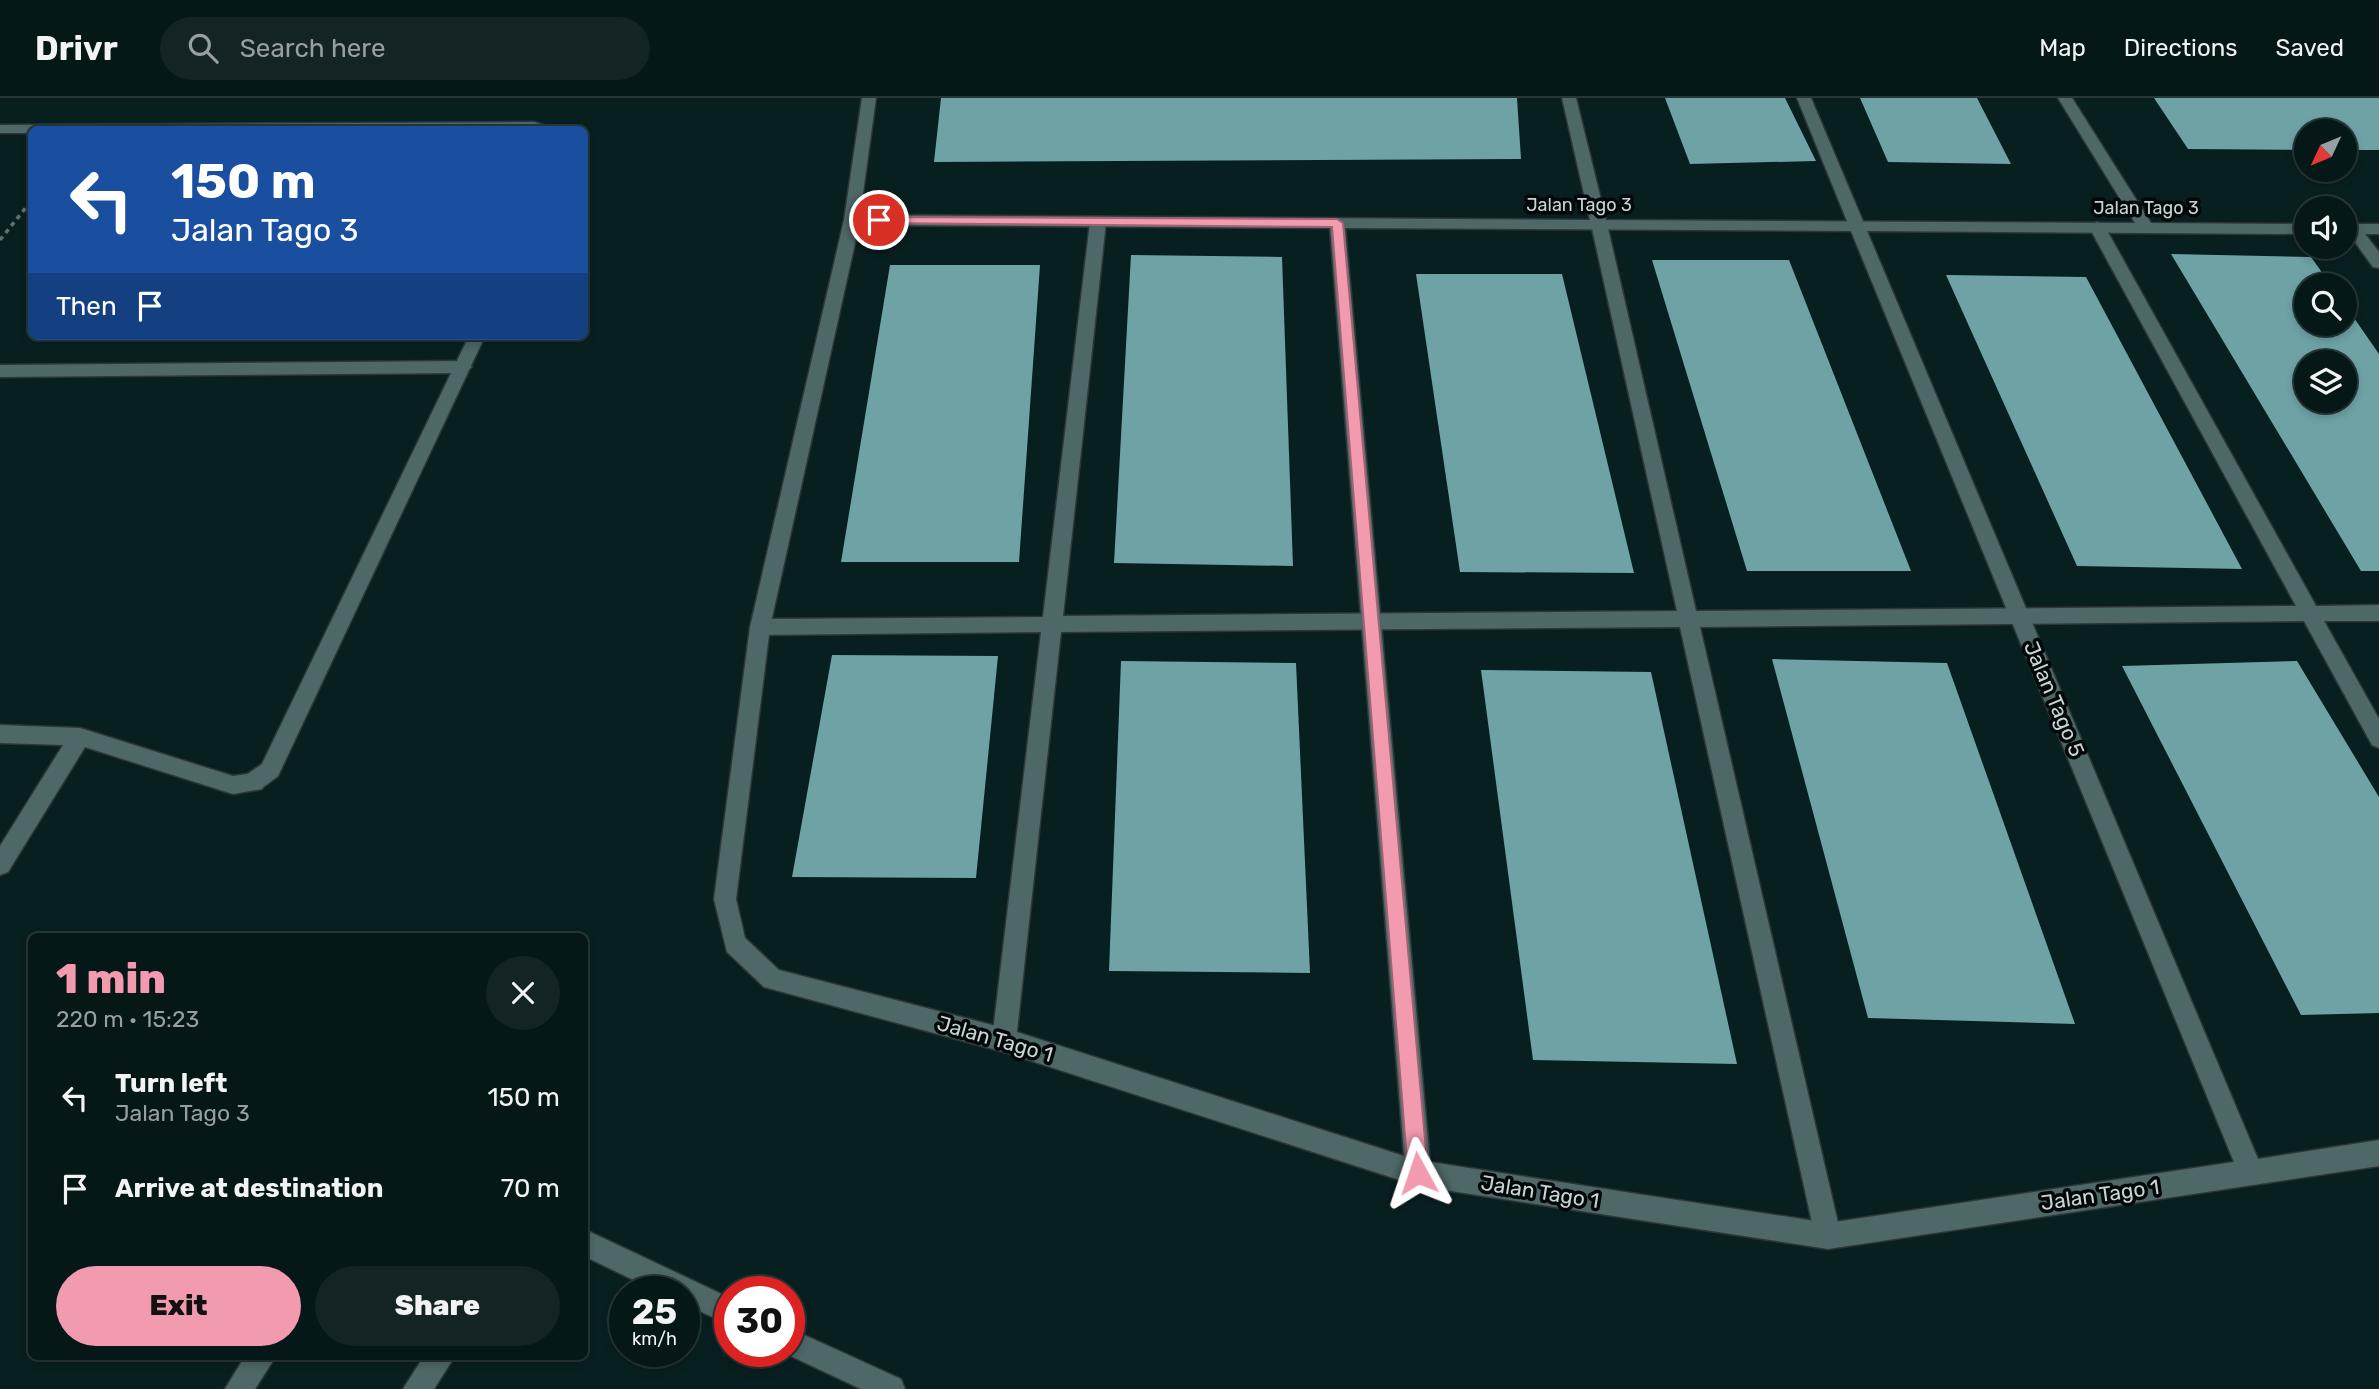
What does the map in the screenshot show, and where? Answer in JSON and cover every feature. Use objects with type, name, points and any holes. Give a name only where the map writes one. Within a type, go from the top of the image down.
[{"type":"street","points":[[869,98],[852,220],[760,627],[2379,613]]},
{"type":"street","points":[[1569,98],[1828,1236]]},
{"type":"street","name":"Jalan Tago 5","points":[[1804,98],[2251,1173]]},
{"type":"street","points":[[2065,98],[2146,228]]},
{"type":"street","points":[[0,129],[28,129]]},
{"type":"street","name":"Jalan Tago 3","points":[[852,220],[2294,229]]},
{"type":"street","points":[[1004,1040],[1098,222]]},
{"type":"street","points":[[1337,223],[1418,1173]]},
{"type":"street","points":[[2097,227],[2379,739]]},
{"type":"street","points":[[2357,229],[2379,229]]},
{"type":"street","points":[[2357,238],[2379,263]]},
{"type":"street","points":[[0,734],[79,737],[233,785],[254,782],[270,770],[475,340]]},
{"type":"street","points":[[0,371],[463,367]]},
{"type":"street","name":"Jalan Tago 1","points":[[760,627],[725,898],[735,944],[772,979],[1004,1040],[1418,1173],[1828,1236],[2379,1153]]},
{"type":"street","points":[[0,864],[79,737]]},
{"type":"street","points":[[588,1244],[714,1304]]},
{"type":"street","points":[[805,1349],[891,1389]]},
{"type":"street","points":[[239,1389],[259,1360]]},
{"type":"street","points":[[417,1389],[438,1360]]},
{"type":"path","points":[[0,240],[28,205]]},
{"type":"building","points":[[941,98],[1517,98],[1521,159],[934,162]]},
{"type":"building","points":[[1665,98],[1785,98],[1816,161],[1690,164]]},
{"type":"building","points":[[1860,98],[1977,98],[2011,164],[1888,162]]},
{"type":"building","points":[[2154,98],[2379,98],[2379,150],[2357,150],[2357,119],[2294,119],[2294,150],[2188,149]]},
{"type":"building","points":[[2171,254],[2312,259],[2322,273],[2294,273],[2294,336],[2357,336],[2357,322],[2379,354],[2379,571],[2361,571]]},
{"type":"building","points":[[1131,255],[1282,257],[1293,566],[1114,563]]},
{"type":"building","points":[[1652,260],[1789,260],[1911,571],[1747,571]]},
{"type":"building","points":[[890,265],[1040,265],[1019,562],[841,562]]},
{"type":"building","points":[[1416,274],[1562,274],[1634,573],[1460,572]]},
{"type":"building","points":[[1946,275],[2086,277],[2242,569],[2077,566]]},
{"type":"building","points":[[832,655],[998,656],[976,878],[792,877]]},
{"type":"building","points":[[1772,659],[1947,663],[2075,1024],[1868,1018]]},
{"type":"building","points":[[1121,661],[1296,663],[1310,973],[1109,971]]},
{"type":"building","points":[[2297,661],[2379,797],[2379,1013],[2301,1015],[2122,666]]},
{"type":"building","points":[[1481,670],[1651,672],[1737,1064],[1533,1060]]},
{"type":"route","points":[[879,220],[1337,223],[1418,1173]]}]
